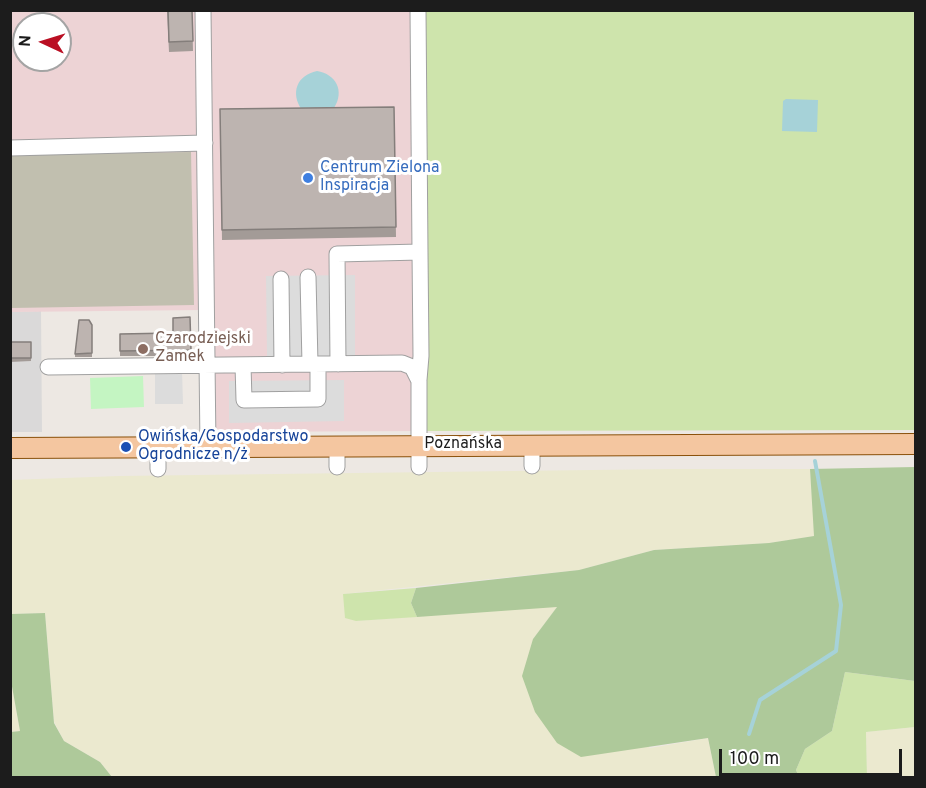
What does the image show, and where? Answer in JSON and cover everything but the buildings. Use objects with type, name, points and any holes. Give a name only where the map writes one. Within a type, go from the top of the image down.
[{"type":"main road","name":"Poznańska","points":[[10,448],[915,444]]},
{"type":"lane","points":[[203,10],[208,447]]},
{"type":"lane","points":[[418,10],[421,356],[419,467]]},
{"type":"lane","points":[[10,148],[205,143]]},
{"type":"lane","points":[[338,364],[337,254],[420,252]]},
{"type":"lane","points":[[243,365],[244,400],[318,399],[308,277]]},
{"type":"lane","points":[[281,279],[282,365]]},
{"type":"lane","points":[[48,367],[396,362],[412,368],[419,381]]},
{"type":"lane","points":[[532,445],[532,466]]},
{"type":"lane","points":[[337,446],[337,467]]},
{"type":"lane","points":[[158,447],[158,469]]},
{"type":"shaded area","points":[[10,11],[424,11],[426,431],[215,432],[202,310],[11,312]]},
{"type":"shaded area","points":[[191,152],[194,305],[11,308],[10,155]]},
{"type":"shaded area","points":[[355,275],[355,356],[267,357],[266,276]]},
{"type":"shaded area","points":[[41,311],[42,432],[11,432],[10,312]]},
{"type":"shaded area","points":[[155,370],[182,370],[183,404],[155,404]]},
{"type":"shaded area","points":[[344,380],[344,421],[229,423],[229,381]]},
{"type":"shaded area","points":[[810,469],[815,536],[770,543],[654,550],[579,570],[343,594],[356,621],[558,606],[533,639],[650,748],[708,738],[716,777],[112,777],[100,762],[64,741],[54,722],[45,613],[11,614],[10,480],[119,476]]},
{"type":"shaded area","points":[[11,681],[20,731],[11,732]]},
{"type":"shaded area","points":[[915,727],[915,777],[867,777],[866,732]]},
{"type":"green space","points":[[424,11],[915,11],[915,430],[426,431]]},
{"type":"green space","points":[[143,376],[144,407],[91,409],[90,378]]},
{"type":"green space","points":[[915,467],[915,681],[845,672],[832,731],[805,749],[796,770],[799,777],[716,777],[708,738],[581,757],[557,743],[535,712],[522,676],[533,639],[557,607],[417,617],[411,603],[416,588],[579,570],[654,550],[769,543],[814,536],[810,469]]},
{"type":"green space","points":[[416,588],[411,603],[417,617],[356,621],[345,618],[343,594]]},
{"type":"green space","points":[[45,613],[54,723],[64,741],[100,762],[112,777],[11,777],[11,732],[20,731],[11,681],[11,614]]},
{"type":"green space","points":[[845,672],[915,681],[915,727],[866,732],[867,777],[799,777],[796,770],[805,749],[832,731]]},
{"type":"water","points":[[317,71],[329,76],[337,84],[339,95],[337,102],[334,108],[302,110],[298,104],[296,91],[305,76]]},
{"type":"water","points":[[786,99],[818,100],[817,132],[782,131],[783,101]]},
{"type":"waterway","points":[[749,734],[760,700],[836,651],[841,605],[815,461]]},
{"type":"place","name":"Centrum Zielona Inspiracja","points":[[308,178]]},
{"type":"place","name":"Czarodziejski Zamek","points":[[143,349]]},
{"type":"place","name":"Owińska/Gospodarstwo Ogrodnicze n/ż","points":[[126,447]]}]
